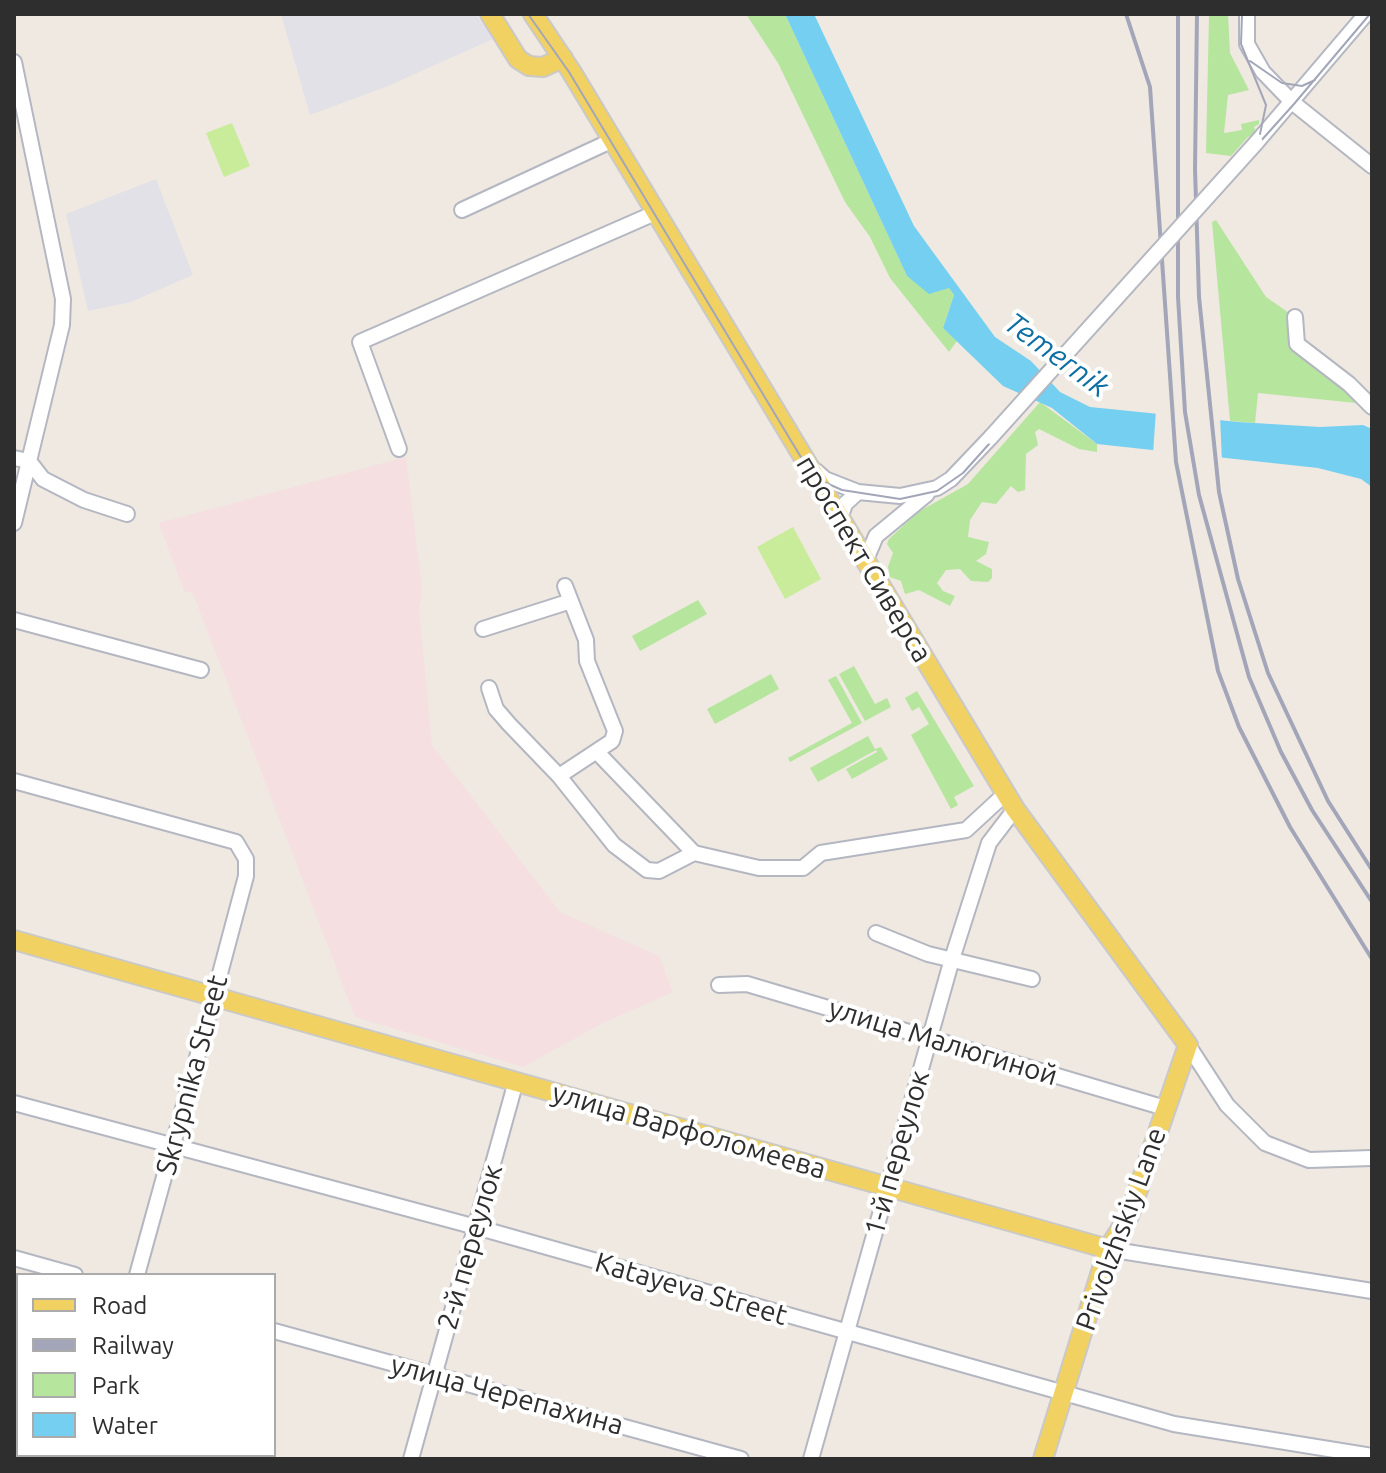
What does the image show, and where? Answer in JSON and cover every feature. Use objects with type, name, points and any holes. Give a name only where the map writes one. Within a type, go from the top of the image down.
[{"type":"main road","points":[[490,14],[518,59],[529,66],[543,67],[563,58]]},
{"type":"main road","points":[[496,14],[509,45]]},
{"type":"main road","name":"проспект Сиверса","points":[[533,14],[613,140],[1010,801],[1188,1045]]},
{"type":"main road","name":"проспект Сиверса","points":[[548,14],[563,58]]},
{"type":"main road","name":"улица Варфоломеева","points":[[14,940],[1108,1249]]},
{"type":"main road","name":"Privolzhskiy Lane","points":[[1043,1459],[1108,1249],[1129,1216],[1188,1045]]},
{"type":"street","points":[[1247,14],[1246,31],[1251,53],[1263,72],[1292,102],[1372,166]]},
{"type":"street","points":[[865,562],[876,536],[961,471],[1256,143],[1366,14]]},
{"type":"street","points":[[14,62],[63,299],[62,325],[22,460],[14,523]]},
{"type":"street","points":[[462,210],[613,140]]},
{"type":"street","points":[[399,449],[360,342],[655,213]]},
{"type":"street","points":[[1295,317],[1297,344],[1349,384],[1372,407]]},
{"type":"street","points":[[22,460],[43,479],[84,500],[127,514]]},
{"type":"street","points":[[807,462],[825,479],[858,492],[900,496],[937,488]]},
{"type":"street","points":[[840,519],[845,504],[858,492]]},
{"type":"street","points":[[559,776],[597,752],[613,739],[615,731],[587,661],[586,640],[565,586]]},
{"type":"street","points":[[483,629],[571,601]]},
{"type":"street","points":[[14,620],[201,670]]},
{"type":"street","points":[[489,688],[496,709],[559,776],[614,845],[635,864],[659,871],[694,853]]},
{"type":"street","points":[[597,752],[694,853],[759,868],[803,868],[821,853],[966,830],[1010,801]]},
{"type":"street","name":"Skrypnika Street","points":[[14,781],[236,842],[246,859],[246,876],[138,1273]]},
{"type":"street","name":"1-й переулок","points":[[811,1459],[952,959],[989,843],[1010,801]]},
{"type":"street","points":[[876,933],[928,954],[1032,979]]},
{"type":"street","name":"улица Малюгиной","points":[[719,985],[747,984],[1165,1108]]},
{"type":"street","points":[[1188,1045],[1227,1105],[1265,1143],[1309,1160],[1372,1158]]},
{"type":"street","name":"2-й переулок","points":[[411,1459],[516,1081]]},
{"type":"street","name":"Katayeva Street","points":[[14,1103],[476,1227],[1174,1424],[1372,1456]]},
{"type":"street","name":"улица Варфоломеева","points":[[1108,1249],[1372,1291]]},
{"type":"street","points":[[14,1258],[68,1273]]},
{"type":"street","name":"улица Черепахина","points":[[276,1332],[741,1459]]},
{"type":"shaded area","points":[[281,14],[476,14],[493,39],[388,86],[310,115]]},
{"type":"shaded area","points":[[156,179],[193,275],[131,302],[88,311],[66,214]]},
{"type":"shaded area","points":[[406,457],[422,590],[419,609],[432,745],[560,912],[659,956],[673,992],[603,1023],[523,1067],[355,1017],[193,593],[184,591],[159,523]]},
{"type":"green space","points":[[746,14],[785,14],[907,276],[949,288],[954,295],[943,328],[957,341],[949,352],[890,278],[870,237],[845,202],[778,63]]},
{"type":"green space","points":[[1209,14],[1228,14],[1230,53],[1249,90],[1228,95],[1224,133],[1242,130],[1241,124],[1259,120],[1254,127],[1257,134],[1248,137],[1231,156],[1206,153]]},
{"type":"green space","points":[[232,123],[250,166],[224,177],[206,133]]},
{"type":"green space","points":[[1216,220],[1266,297],[1295,317],[1293,335],[1366,404],[1258,393],[1255,423],[1230,421],[1212,222]]},
{"type":"green space","points":[[1040,402],[1097,444],[1097,452],[1079,449],[1039,429],[1035,432],[1038,445],[1026,454],[1025,490],[1018,492],[1011,486],[996,504],[982,502],[970,520],[968,537],[989,542],[986,554],[976,561],[992,569],[992,578],[988,582],[971,581],[960,569],[946,570],[937,583],[943,591],[955,596],[950,606],[919,590],[905,594],[901,581],[890,577],[888,567],[893,553],[887,544],[889,539],[918,512],[968,484]]},
{"type":"green space","points":[[793,527],[821,579],[785,599],[757,547]]},
{"type":"green space","points":[[698,600],[707,614],[640,651],[632,636]]},
{"type":"green space","points":[[854,666],[875,704],[887,698],[891,707],[865,721],[839,674]]},
{"type":"green space","points":[[771,674],[779,689],[715,724],[707,709]]},
{"type":"green space","points":[[836,676],[862,723],[790,762],[788,758],[852,723],[828,680]]},
{"type":"green space","points":[[917,691],[974,786],[954,797],[958,805],[951,809],[911,735],[929,724],[919,707],[912,711],[905,698]]},
{"type":"green space","points":[[868,736],[875,749],[881,747],[888,759],[852,779],[846,769],[876,750],[818,782],[810,768]]},
{"type":"water","points":[[785,14],[814,14],[914,226],[995,337],[1031,361],[1060,392],[1090,407],[1238,422],[1320,427],[1363,425],[1372,429],[1372,487],[1361,479],[1318,468],[1097,444],[1052,408],[1003,386],[943,328],[954,295],[949,288],[929,294],[907,276]]},
{"type":"pier","points":[[1156,410],[1220,416],[1222,462],[1153,454]]},
{"type":"tram line","points":[[528,14],[569,72],[805,464],[824,482],[842,490],[900,499],[937,491],[963,473],[1294,104],[1370,14]]},
{"type":"tram line","points":[[1242,14],[1241,44],[1266,105],[1260,134]]},
{"type":"tram line","points":[[1250,61],[1282,83],[1302,86],[1315,80]]},
{"type":"railway","points":[[1126,14],[1150,87],[1176,462],[1218,671],[1239,727],[1290,827],[1372,959]]},
{"type":"railway","points":[[1178,14],[1178,297],[1185,412],[1199,495],[1249,677],[1281,752],[1312,810],[1372,902]]},
{"type":"railway","points":[[1197,14],[1195,169],[1199,297],[1219,492],[1238,579],[1268,673],[1328,801],[1372,870]]},
{"type":"water label","name":"Temernik","points":[[1057,355]]}]
